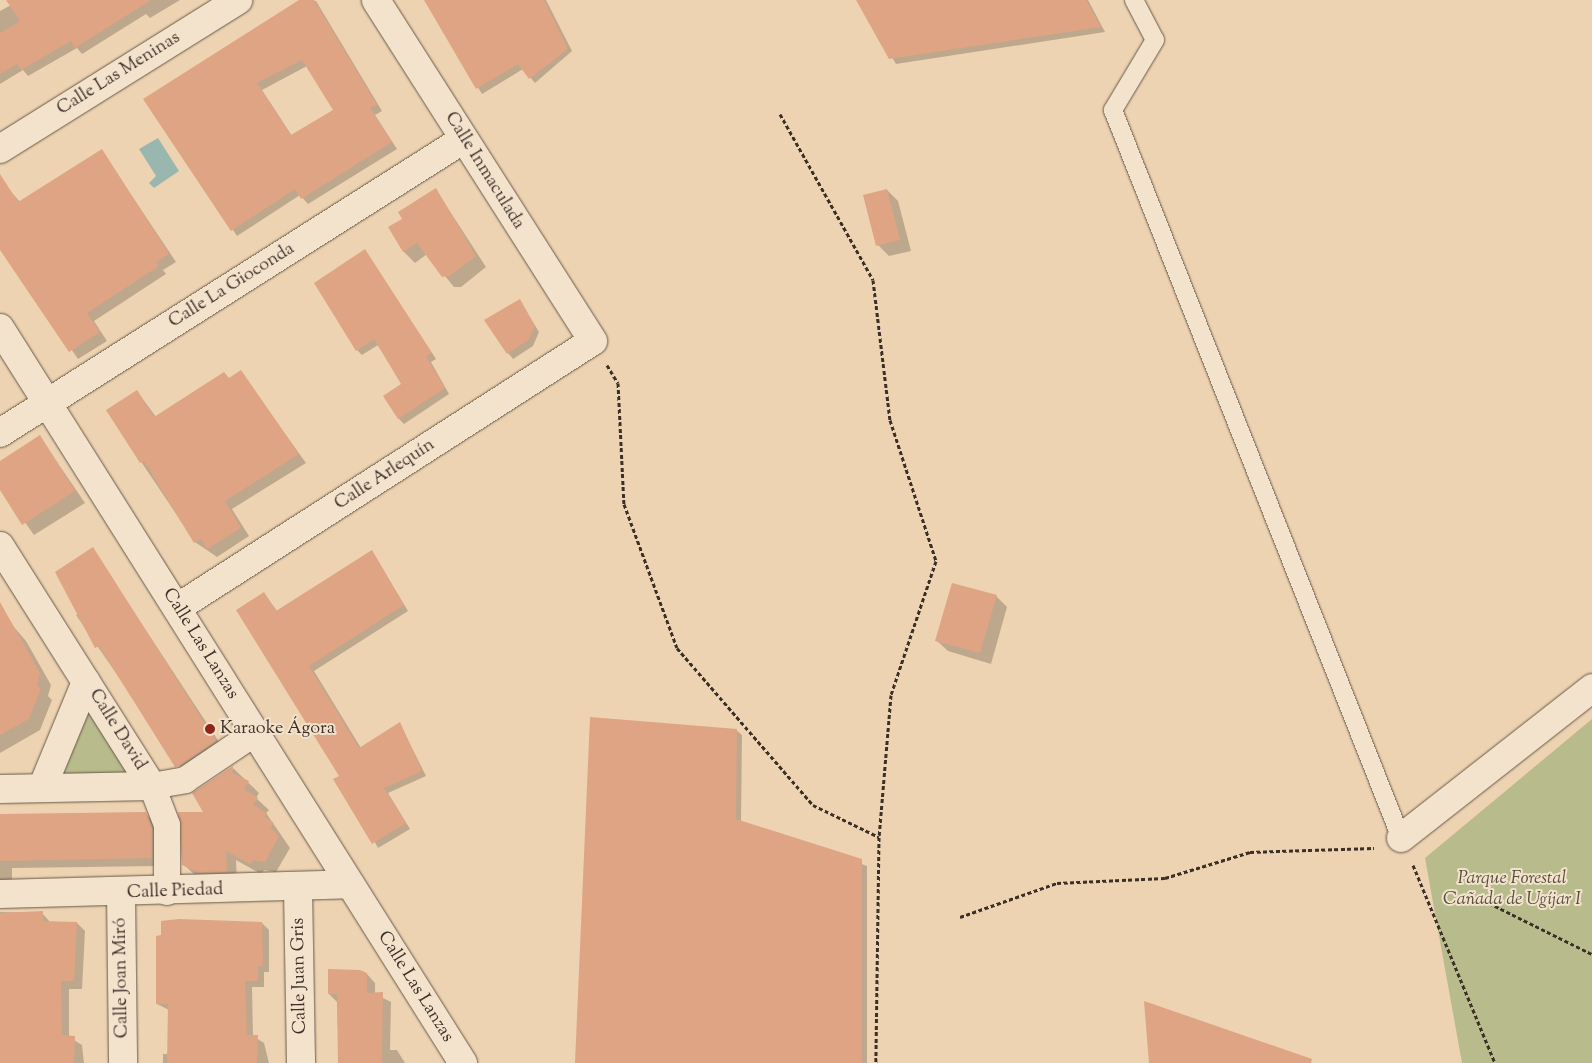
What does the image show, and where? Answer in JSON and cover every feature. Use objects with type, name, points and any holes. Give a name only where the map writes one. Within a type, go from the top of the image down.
[{"type":"street","name":"Calle Las Meninas","points":[[0,149],[238,0]]},
{"type":"street","name":"Calle Inmaculada","points":[[376,0],[593,341]]},
{"type":"street","name":"Calle La Gioconda","points":[[0,432],[464,139]]},
{"type":"street","name":"Calle Las Lanzas","points":[[0,328],[462,1063]]},
{"type":"street","name":"Calle Arlequín","points":[[177,608],[593,341]]},
{"type":"street","name":"Calle David","points":[[0,546],[152,786]]},
{"type":"street","points":[[42,788],[86,682]]},
{"type":"street","points":[[1401,838],[1592,688]]},
{"type":"street","points":[[166,892],[167,825],[152,786],[185,780],[255,733]]},
{"type":"street","name":"Calle David","points":[[0,789],[152,786]]},
{"type":"street","name":"Calle Piedad","points":[[0,894],[298,889],[350,884]]},
{"type":"street","name":"Calle Juan Gris","points":[[298,889],[302,1063]]},
{"type":"street","name":"Calle Joan Miró","points":[[121,893],[123,1063]]},
{"type":"lane","points":[[1134,0],[1155,40],[1114,110],[1401,838]]},
{"type":"path","points":[[780,114],[873,280],[890,420],[936,561],[891,695],[878,837],[876,1063]]},
{"type":"path","points":[[593,341],[618,383],[624,504],[677,648],[813,805],[878,837]]},
{"type":"path","points":[[960,917],[1057,883],[1164,878],[1250,852],[1385,848],[1401,838],[1496,1063]]},
{"type":"path","points":[[1483,900],[1592,954]]},
{"type":"green space","points":[[86,682],[152,786],[42,788]]},
{"type":"green space","name":"Parque Forestal Cañada de Ugíjar I","points":[[1592,719],[1592,1063],[1462,1063],[1425,858]]},
{"type":"water","points":[[158,138],[179,171],[154,188],[149,183],[156,176],[139,149]]},
{"type":"building","points":[[6,0],[151,0],[75,48],[71,41],[21,70],[17,64],[0,74],[0,33],[20,21]]},
{"type":"building","points":[[299,0],[314,0],[377,105],[370,108],[392,142],[301,199],[295,189],[231,231],[143,99]],"holes":[[[302,60],[333,110],[291,135],[257,83]]]},
{"type":"building","points":[[424,0],[544,0],[568,49],[529,79],[518,64],[476,89]]},
{"type":"building","points":[[856,0],[1086,0],[1101,27],[889,59]]},
{"type":"building","points":[[102,149],[169,254],[156,262],[159,266],[87,313],[100,332],[69,352],[0,250],[0,174],[18,202]]},
{"type":"building","points":[[436,188],[476,256],[449,276],[442,277],[417,243],[403,252],[388,227],[402,219],[398,212]]},
{"type":"building","points":[[887,189],[900,240],[876,246],[863,195]]},
{"type":"building","points":[[365,249],[432,353],[426,356],[445,388],[398,419],[383,396],[401,384],[374,339],[356,351],[314,283]]},
{"type":"building","points":[[520,299],[535,326],[528,340],[507,354],[484,320]]},
{"type":"building","points":[[241,370],[299,454],[225,501],[241,528],[207,549],[201,539],[194,543],[144,461],[140,463],[106,410],[137,390],[154,417],[224,372],[229,378]]},
{"type":"building","points":[[40,435],[75,491],[22,525],[0,490],[0,461]]},
{"type":"building","points":[[93,547],[216,741],[179,766],[175,767],[99,646],[95,648],[55,572]]},
{"type":"building","points":[[372,550],[404,605],[309,666],[359,748],[400,722],[422,771],[384,788],[406,823],[372,844],[333,779],[339,776],[236,610],[264,592],[276,611]]},
{"type":"building","points":[[952,583],[997,595],[980,653],[935,641]]},
{"type":"building","points":[[0,602],[40,673],[37,686],[41,688],[29,719],[0,735]]},
{"type":"building","points":[[590,717],[737,729],[736,819],[862,859],[862,1063],[575,1063]]},
{"type":"building","points":[[233,766],[232,773],[249,781],[244,789],[258,798],[253,805],[267,813],[264,817],[274,823],[270,827],[279,836],[265,862],[253,860],[250,864],[226,851],[227,872],[200,873],[182,865],[178,812],[203,812],[192,793]]},
{"type":"building","points":[[146,812],[152,828],[152,858],[0,861],[0,814]]},
{"type":"building","points":[[43,911],[43,921],[77,922],[74,981],[61,981],[62,1035],[75,1036],[74,1063],[0,1063],[0,913]]},
{"type":"building","points":[[179,919],[262,922],[263,966],[258,966],[258,981],[245,981],[247,1035],[258,1035],[257,1063],[167,1063],[168,1004],[156,1004],[156,936],[161,935],[161,921]]},
{"type":"building","points":[[328,969],[360,970],[367,973],[367,993],[383,992],[382,1063],[338,1063],[337,994],[328,994]]},
{"type":"building","points":[[1144,1001],[1312,1059],[1311,1063],[1149,1063]]},
{"type":"place","name":"Karaoke Ágora","points":[[210,729]]}]
